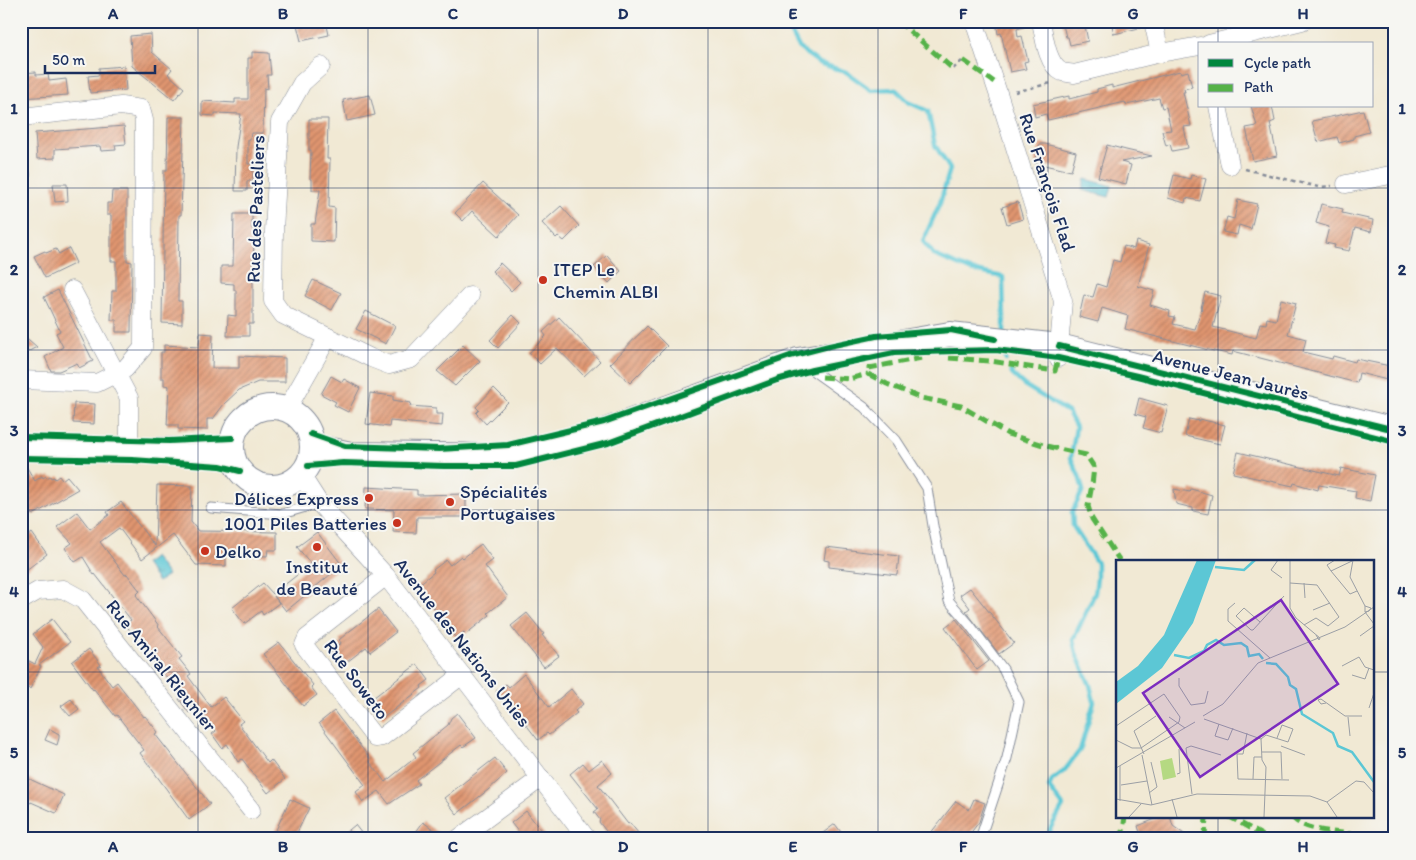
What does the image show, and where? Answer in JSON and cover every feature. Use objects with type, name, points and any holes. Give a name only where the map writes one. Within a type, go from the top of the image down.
[{"type":"main road","points":[[313,446],[351,454],[512,456],[590,436],[798,360],[950,334],[1005,346],[1058,352]]},
{"type":"main road","name":"Avenue Jean Jaurès","points":[[1058,352],[1395,430]]},
{"type":"main road","name":"Avenue Jean Jaurès","points":[[1058,352],[1137,376],[1395,442]]},
{"type":"main road","points":[[273,406],[287,409],[305,423],[311,434],[313,446],[310,462],[301,475],[291,483],[279,487],[266,487],[253,483],[243,475],[236,464],[232,452],[232,438],[238,425],[247,415],[259,408],[273,406]]},
{"type":"main road","points":[[21,446],[232,452]]},
{"type":"street","name":"Rue François Flad","points":[[974,21],[1064,301],[1058,352]]},
{"type":"street","points":[[1041,21],[1049,56],[1054,66],[1062,72],[1074,74],[1160,53],[1198,46]]},
{"type":"street","points":[[1153,21],[1160,53]]},
{"type":"street","points":[[1217,42],[1302,21]]},
{"type":"street","name":"Rue des Pasteliers","points":[[321,66],[302,83],[280,122],[274,232],[273,301],[282,315],[370,358],[389,365],[411,359],[470,296]]},
{"type":"street","points":[[21,116],[121,106],[141,109],[144,120],[143,348],[125,369],[97,383],[21,380]]},
{"type":"street","points":[[1218,108],[1230,165]]},
{"type":"street","points":[[1346,184],[1395,174]]},
{"type":"street","points":[[72,290],[129,398],[129,448]]},
{"type":"street","points":[[287,409],[328,337]]},
{"type":"street","name":"Avenue des Nations Unies","points":[[301,475],[319,503],[386,576],[587,839]]},
{"type":"street","name":"Rue Soweto","points":[[386,576],[307,638],[304,645],[374,738],[382,737],[462,675]]},
{"type":"street","name":"Rue Amiral Rieunier","points":[[21,602],[38,591],[62,589],[83,600],[251,810]]},
{"type":"street","points":[[458,839],[541,778]]},
{"type":"lane","points":[[798,360],[864,407],[896,440],[927,488],[932,526],[949,601],[1003,669],[1020,702],[1007,758],[980,839]]},
{"type":"lane","points":[[212,508],[282,514],[319,503]]},
{"type":"path","points":[[953,69],[963,60]]},
{"type":"path","points":[[999,96],[1047,85],[1053,82],[1062,72]]},
{"type":"path","points":[[1230,165],[1318,187],[1346,184]]},
{"type":"water","points":[[1085,179],[1112,186],[1109,197],[1082,190]]},
{"type":"water","points":[[154,557],[168,575],[158,582],[145,564]]},
{"type":"building","points":[[296,21],[326,21],[329,35],[301,41]]},
{"type":"building","points":[[996,21],[1030,21],[1030,25],[1017,29],[1018,37],[1022,36],[1028,61],[1024,62],[1026,69],[1010,72],[1001,33],[998,34]]},
{"type":"building","points":[[1062,21],[1084,21],[1088,41],[1070,45]]},
{"type":"building","points":[[1111,21],[1143,21],[1143,27],[1114,34]]},
{"type":"building","points":[[151,34],[152,52],[172,69],[168,74],[184,88],[174,100],[132,66],[130,36]]},
{"type":"building","points":[[252,52],[269,53],[271,75],[267,75],[268,89],[264,88],[263,133],[251,133],[250,139],[248,139],[248,164],[253,164],[253,181],[247,181],[247,191],[235,191],[236,147],[241,114],[215,113],[215,116],[202,115],[202,101],[235,103],[235,99],[248,99],[248,58],[252,58]]},
{"type":"building","points":[[124,66],[126,90],[90,93],[88,76],[99,75],[99,68]]},
{"type":"building","points":[[1180,71],[1181,73],[1188,71],[1192,87],[1184,89],[1185,92],[1183,92],[1191,126],[1184,127],[1188,148],[1172,151],[1170,144],[1166,146],[1162,131],[1171,130],[1166,107],[1162,108],[1159,98],[1126,105],[1125,102],[1048,120],[1046,114],[1035,117],[1033,104],[1069,96],[1069,99],[1097,92],[1097,89],[1112,85],[1112,88]]},
{"type":"building","points":[[36,72],[36,75],[48,74],[49,81],[66,79],[68,95],[21,98],[21,73]]},
{"type":"building","points":[[370,95],[375,115],[347,121],[343,100]]},
{"type":"building","points":[[1252,108],[1272,108],[1275,121],[1270,123],[1277,156],[1253,161],[1246,128],[1257,126]]},
{"type":"building","points":[[1363,110],[1369,132],[1339,143],[1337,137],[1318,142],[1312,121]]},
{"type":"building","points":[[168,117],[184,117],[181,215],[179,215],[178,301],[182,301],[182,324],[162,323],[164,170],[167,170]]},
{"type":"building","points":[[309,119],[328,119],[327,159],[330,159],[329,207],[335,208],[334,242],[311,241],[311,224],[315,224],[320,190],[312,190],[312,179],[310,179]]},
{"type":"building","points":[[124,126],[126,144],[115,145],[116,150],[101,151],[100,146],[55,149],[55,158],[37,159],[35,133]]},
{"type":"building","points":[[1040,144],[1076,152],[1071,171],[1035,163]]},
{"type":"building","points":[[1107,145],[1152,156],[1121,162],[1131,165],[1126,184],[1098,177]]},
{"type":"building","points":[[1174,175],[1190,179],[1191,175],[1206,179],[1200,201],[1186,198],[1185,203],[1168,198]]},
{"type":"building","points":[[483,183],[518,215],[499,236],[472,211],[463,221],[455,213]]},
{"type":"building","points":[[53,184],[67,184],[68,201],[55,202]]},
{"type":"building","points":[[112,191],[127,191],[127,261],[132,262],[131,332],[116,332],[116,320],[111,320],[112,291],[116,291],[116,261],[111,261],[111,215],[107,215],[107,203],[111,203]]},
{"type":"building","points":[[1238,200],[1257,204],[1251,229],[1239,225],[1237,235],[1223,232],[1227,217],[1234,219]]},
{"type":"building","points":[[1018,202],[1023,219],[1007,224],[1002,207]]},
{"type":"building","points":[[1321,204],[1343,209],[1342,213],[1373,220],[1371,232],[1355,228],[1349,251],[1334,248],[1335,245],[1325,243],[1329,227],[1316,223]]},
{"type":"building","points":[[561,206],[579,226],[564,241],[558,236],[556,238],[542,223]]},
{"type":"building","points":[[234,214],[252,214],[252,229],[257,229],[257,245],[254,245],[252,278],[253,324],[249,324],[249,336],[227,336],[228,315],[236,316],[236,290],[234,290],[234,284],[221,283],[221,266],[233,266]]},
{"type":"building","points":[[1136,241],[1149,245],[1138,286],[1154,291],[1150,305],[1170,311],[1169,316],[1175,317],[1173,324],[1195,329],[1205,292],[1221,296],[1213,327],[1256,338],[1260,323],[1266,324],[1267,318],[1276,320],[1281,299],[1296,303],[1288,334],[1306,339],[1303,352],[1332,359],[1333,356],[1355,362],[1356,359],[1395,367],[1395,382],[1359,373],[1357,383],[1233,351],[1232,355],[1125,329],[1128,316],[1102,308],[1098,322],[1079,317],[1084,295],[1093,297],[1097,284],[1106,287],[1113,260],[1120,262],[1124,246],[1134,249]]},
{"type":"building","points":[[69,248],[76,263],[45,278],[34,256],[56,249],[59,254]]},
{"type":"building","points":[[607,255],[621,271],[609,283],[594,267]]},
{"type":"building","points":[[500,263],[520,282],[511,291],[492,271]]},
{"type":"building","points":[[313,280],[341,293],[332,310],[305,296]]},
{"type":"building","points":[[58,290],[93,361],[79,368],[77,363],[59,371],[51,371],[45,357],[63,347],[56,333],[60,331],[44,297]]},
{"type":"building","points":[[366,311],[395,326],[386,344],[356,329]]},
{"type":"building","points":[[513,315],[521,323],[498,348],[490,340]]},
{"type":"building","points":[[559,317],[600,361],[584,376],[557,348],[540,364],[529,353],[546,336],[543,332]]},
{"type":"building","points":[[647,326],[667,346],[630,383],[610,364]]},
{"type":"building","points":[[21,333],[37,347],[21,355]]},
{"type":"building","points":[[200,333],[213,334],[212,368],[239,368],[239,356],[285,358],[285,382],[258,382],[239,390],[224,404],[213,419],[207,419],[207,430],[178,429],[178,425],[167,425],[169,386],[164,385],[164,378],[161,378],[161,352],[164,352],[164,345],[199,347]]},
{"type":"building","points":[[463,345],[480,361],[455,386],[437,371]]},
{"type":"building","points":[[331,376],[342,382],[344,379],[360,388],[348,412],[334,405],[336,402],[321,394]]},
{"type":"building","points":[[494,388],[508,402],[486,424],[476,413],[479,410],[476,407]]},
{"type":"building","points":[[370,393],[393,396],[393,400],[411,403],[410,406],[436,408],[436,414],[443,414],[442,426],[390,421],[389,427],[366,424]]},
{"type":"building","points":[[1139,398],[1168,406],[1161,433],[1143,428],[1146,417],[1135,414]]},
{"type":"building","points":[[74,403],[95,404],[94,424],[73,423]]},
{"type":"building","points":[[1189,419],[1199,421],[1199,419],[1225,425],[1220,444],[1185,436]]},
{"type":"building","points":[[1238,452],[1339,476],[1341,468],[1375,475],[1370,501],[1355,498],[1356,491],[1319,485],[1318,490],[1294,483],[1293,486],[1233,473]]},
{"type":"building","points":[[21,461],[23,461],[35,481],[42,476],[47,478],[50,476],[55,479],[59,476],[62,480],[67,476],[78,489],[33,515],[21,496]]},
{"type":"building","points":[[157,485],[192,486],[191,522],[198,531],[277,532],[277,550],[268,550],[267,556],[226,554],[226,566],[196,565],[173,535],[142,559],[119,528],[100,542],[125,575],[127,574],[140,591],[136,595],[182,657],[179,659],[191,674],[188,676],[211,707],[224,697],[243,721],[239,724],[268,763],[271,760],[285,779],[268,793],[242,759],[238,762],[227,744],[222,748],[212,734],[216,731],[194,708],[189,713],[179,699],[182,697],[125,624],[131,620],[94,575],[83,557],[75,562],[65,548],[72,543],[57,527],[77,512],[90,529],[109,515],[107,512],[121,502],[155,546]]},
{"type":"building","points":[[366,487],[417,490],[417,495],[466,494],[466,517],[417,517],[416,533],[393,532],[394,510],[365,509]]},
{"type":"building","points":[[1174,489],[1190,492],[1191,489],[1212,495],[1208,514],[1193,511],[1193,508],[1176,504]]},
{"type":"building","points":[[317,532],[342,565],[286,611],[274,596],[279,603],[263,615],[261,611],[244,624],[232,608],[263,583],[273,594],[311,564],[297,547]]},
{"type":"building","points":[[32,533],[47,554],[21,574],[21,541]]},
{"type":"building","points":[[481,544],[493,560],[485,566],[508,597],[488,613],[490,615],[466,634],[464,632],[456,638],[417,586],[446,560],[450,565]]},
{"type":"building","points":[[826,547],[899,556],[897,575],[829,567],[829,561],[824,560]]},
{"type":"building","points":[[970,588],[1014,643],[999,654],[966,611],[970,608],[960,595]]},
{"type":"building","points":[[378,609],[396,632],[370,652],[366,647],[342,666],[330,651],[341,643],[339,640]]},
{"type":"building","points":[[527,613],[559,656],[544,667],[511,626]]},
{"type":"building","points":[[52,619],[70,642],[39,665],[41,666],[30,689],[21,685],[21,657],[35,664],[43,647],[33,634]]},
{"type":"building","points":[[956,619],[989,661],[977,670],[945,627]]},
{"type":"building","points":[[279,642],[313,685],[311,687],[317,695],[303,706],[263,654]]},
{"type":"building","points":[[89,649],[101,665],[98,667],[112,686],[117,682],[158,732],[155,734],[210,804],[189,820],[140,753],[144,750],[72,662]]},
{"type":"building","points":[[417,664],[429,680],[421,686],[422,688],[383,718],[369,701]]},
{"type":"building","points":[[524,674],[549,707],[571,689],[583,704],[575,711],[577,713],[549,735],[547,733],[538,740],[515,710],[513,711],[496,691],[506,684],[509,687]]},
{"type":"building","points":[[71,699],[79,709],[70,716],[61,706]]},
{"type":"building","points":[[334,711],[385,782],[416,757],[413,753],[448,725],[451,718],[457,713],[476,738],[463,747],[461,745],[416,780],[419,784],[389,804],[379,791],[363,802],[356,792],[365,785],[319,723]]},
{"type":"building","points":[[50,729],[59,734],[57,745],[45,740]]},
{"type":"building","points":[[495,758],[507,773],[457,814],[444,798]]},
{"type":"building","points":[[602,760],[612,773],[598,785],[628,824],[630,823],[643,839],[612,839],[594,812],[598,809],[570,774],[583,763],[589,770]]},
{"type":"building","points":[[21,775],[64,795],[56,813],[21,799]]},
{"type":"building","points":[[290,799],[309,808],[294,839],[272,839]]},
{"type":"building","points":[[974,799],[985,803],[979,822],[966,839],[926,839],[956,801],[969,810]]},
{"type":"building","points":[[526,811],[548,839],[524,839],[511,823]]},
{"type":"building","points":[[1158,818],[1171,818],[1173,826],[1191,839],[1142,839],[1138,826]]},
{"type":"building","points":[[423,822],[447,839],[411,839]]},
{"type":"building","points":[[835,824],[846,839],[815,839]]},
{"type":"building","points":[[355,825],[366,839],[338,839]]},
{"type":"waterway","points":[[788,21],[791,32],[800,49],[819,63],[846,72],[871,90],[895,89],[910,103],[928,111],[935,145],[950,169],[940,203],[923,241],[934,255],[970,270],[1003,277],[1004,333]]},
{"type":"waterway","points":[[1003,346],[1006,360]]},
{"type":"waterway","points":[[1011,371],[1024,385],[1068,412],[1076,427],[1071,458],[1083,490],[1072,512],[1073,526],[1097,563],[1095,593],[1073,640],[1076,653],[1090,685],[1094,702],[1080,750],[1064,771],[1052,780],[1049,787],[1063,806],[1050,829],[1049,839]]},
{"type":"marked path","points":[[898,21],[953,69]]},
{"type":"marked path","points":[[963,60],[994,82]]},
{"type":"marked path","points":[[922,358],[869,368],[868,374],[921,398],[961,406],[1008,434],[1046,446],[1086,455],[1094,467],[1088,506],[1092,519],[1119,560]]},
{"type":"marked path","points":[[949,358],[990,361],[1055,371],[1058,358]]},
{"type":"marked path","points":[[822,377],[849,379],[868,374]]},
{"type":"marked path","points":[[1122,839],[1125,818]]},
{"type":"marked path","points":[[1205,839],[1206,818]]},
{"type":"marked path","points":[[1232,818],[1269,839]]},
{"type":"marked path","points":[[1294,818],[1309,827],[1351,834],[1356,839]]},
{"type":"cycle path","points":[[311,434],[345,446],[439,449],[508,445],[604,422],[790,356],[829,346],[876,336],[951,330],[995,339]]},
{"type":"cycle path","points":[[1059,346],[1395,430]]},
{"type":"cycle path","points":[[308,466],[343,463],[516,466],[608,443],[777,380],[812,370],[894,353],[996,350],[1058,358],[1137,376],[1395,442]]},
{"type":"cycle path","points":[[21,437],[169,441],[232,438]]},
{"type":"cycle path","points":[[21,458],[132,460],[220,466],[240,471]]},
{"type":"place","name":"ITEP Le Chemin ALBI","points":[[543,280]]},
{"type":"place","name":"Délices Express","points":[[369,498]]},
{"type":"place","name":"Spécialités Portugaises","points":[[450,502]]},
{"type":"place","name":"1001 Piles Batteries","points":[[397,523]]},
{"type":"place","name":"Institut de Beauté","points":[[317,547]]},
{"type":"place","name":"Delko","points":[[205,551]]}]
